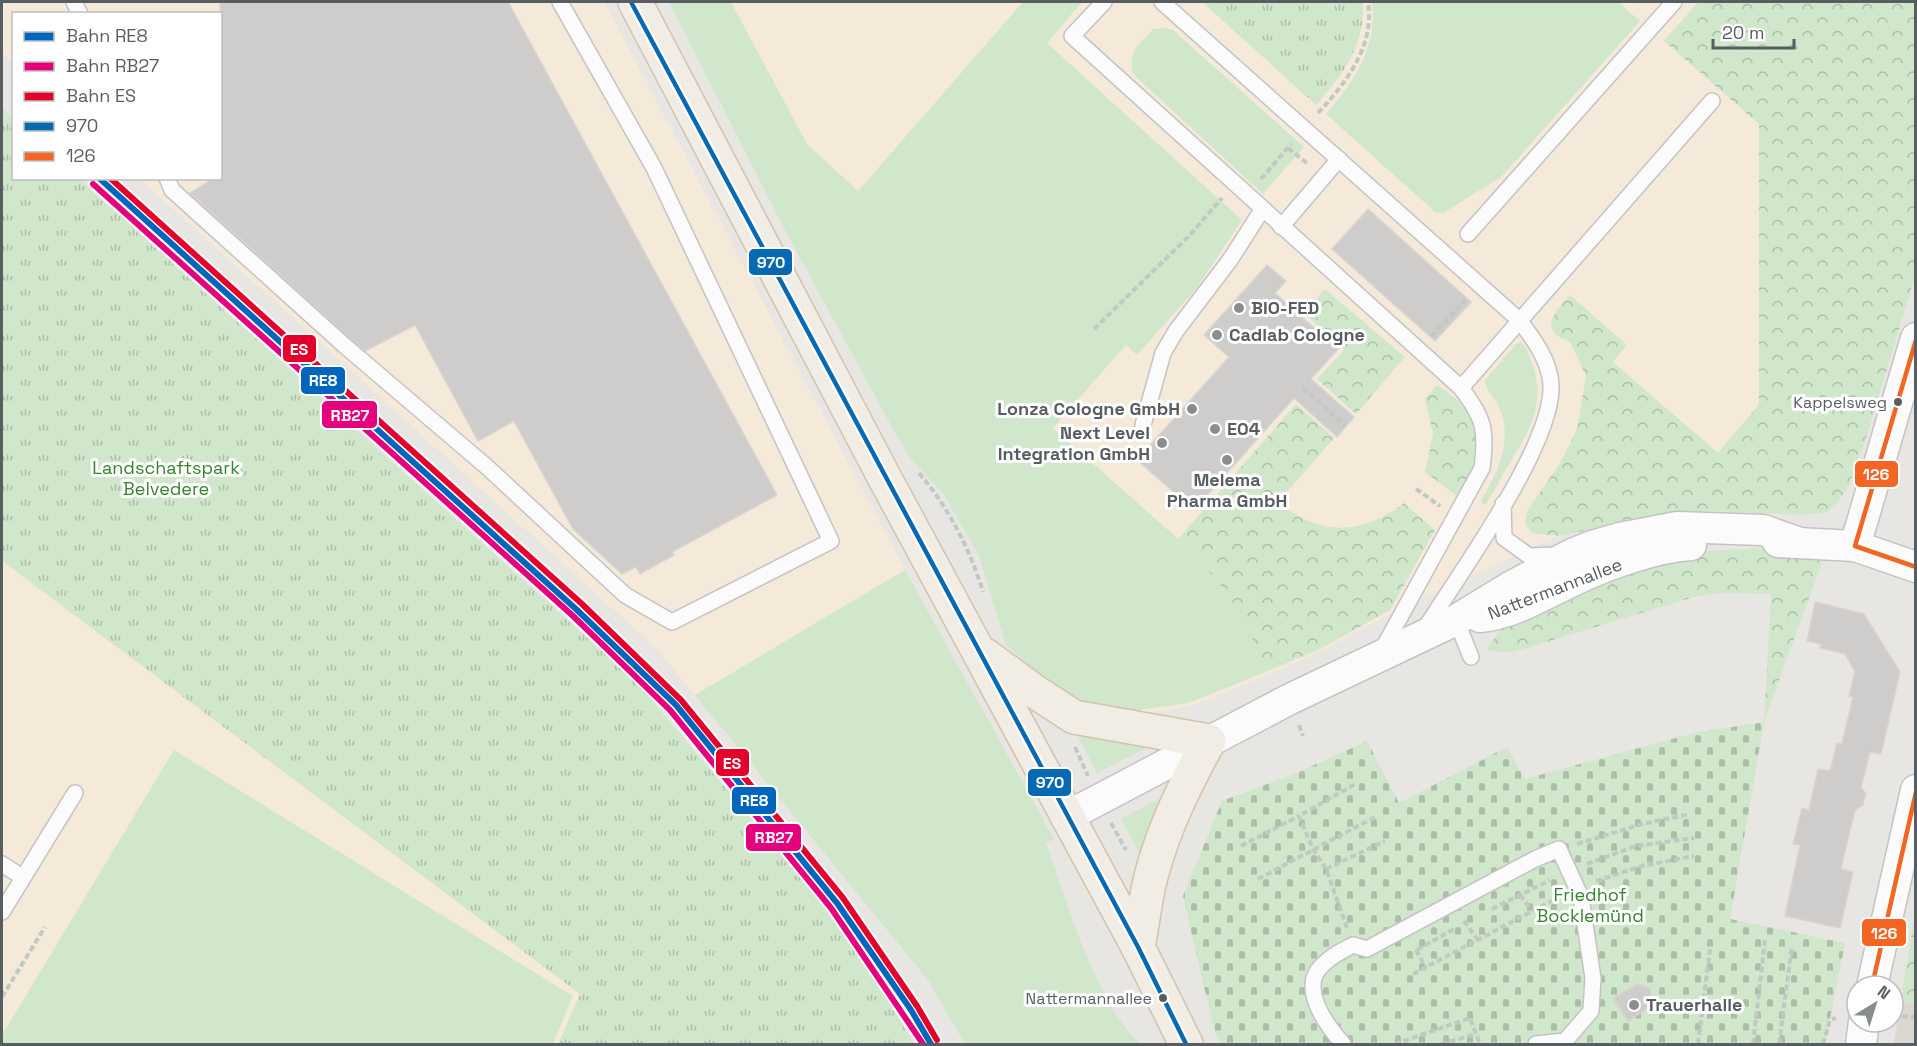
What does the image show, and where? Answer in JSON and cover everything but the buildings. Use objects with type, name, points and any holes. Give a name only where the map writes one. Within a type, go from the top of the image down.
[{"type":"main road","points":[[633,2],[1066,817],[1138,947],[1186,1044]]},
{"type":"main road","points":[[977,648],[1034,691],[1074,717],[1209,741],[1182,791],[1159,850],[1151,874],[1138,947]]},
{"type":"street","points":[[1855,546],[1916,338]]},
{"type":"street","name":"Nattermannallee","points":[[1066,817],[1209,741],[1456,620],[1570,555],[1620,538],[1677,527],[1763,530],[1797,542]]},
{"type":"street","name":"Nattermannallee","points":[[1456,620],[1492,616],[1521,606],[1580,577],[1677,546],[1797,542],[1855,546],[1916,567]]},
{"type":"street","points":[[1875,974],[1914,807]]},
{"type":"lane","points":[[168,180],[172,190],[345,346],[487,467],[625,595],[672,622],[831,541],[654,168],[560,2]]},
{"type":"lane","points":[[1104,2],[1072,36],[1461,388],[1479,412],[1486,438],[1482,468],[1379,656]]},
{"type":"lane","points":[[1468,234],[1674,2]]},
{"type":"lane","points":[[1166,3],[1519,320],[1534,340],[1545,362],[1551,383],[1550,410],[1536,445],[1503,504],[1420,636]]},
{"type":"lane","points":[[1461,388],[1712,101]]},
{"type":"lane","points":[[1281,227],[1339,159]]},
{"type":"lane","points":[[1143,425],[1163,353],[1176,331],[1230,260],[1262,210]]},
{"type":"lane","points":[[1503,504],[1504,538],[1528,556],[1570,555]]},
{"type":"lane","points":[[1456,620],[1472,657]]},
{"type":"lane","points":[[2,912],[75,793]]},
{"type":"lane","points":[[1343,1044],[1329,1028],[1314,995],[1314,976],[1330,958],[1353,945],[1367,949],[1535,859],[1559,849],[1581,897],[1593,978],[1591,1011],[1565,1041],[1545,1044]]},
{"type":"lane","points":[[2,864],[22,877]]},
{"type":"path","points":[[1246,195],[1344,85],[1353,69],[1368,28],[1368,2]]},
{"type":"path","points":[[1094,329],[1189,236],[1233,183]]},
{"type":"path","points":[[1303,388],[1345,425]]},
{"type":"path","points":[[1416,489],[1440,506]]},
{"type":"path","points":[[1074,717],[1069,735],[1098,799]]},
{"type":"path","points":[[1241,846],[1357,783]]},
{"type":"path","points":[[1559,849],[1642,824],[1690,814]]},
{"type":"path","points":[[1299,816],[1313,849],[1326,869],[1353,945]]},
{"type":"path","points":[[1258,879],[1375,817]]},
{"type":"path","points":[[1326,869],[1384,840]]},
{"type":"path","points":[[1413,974],[1577,887],[1642,866],[1694,856]]},
{"type":"path","points":[[2,997],[45,927]]},
{"type":"path","points":[[1753,1044],[1765,940]]},
{"type":"path","points":[[1779,1044],[1792,946]]},
{"type":"path","points":[[1698,1044],[1710,949]]},
{"type":"path","points":[[1395,1044],[1470,1018],[1480,1044]]},
{"type":"path","points":[[1441,1044],[1476,1034]]},
{"type":"shaded area","points":[[2,2],[604,2],[905,570],[695,695],[657,649],[141,180],[222,180],[222,12],[12,12],[12,63],[2,53]]},
{"type":"shaded area","points":[[721,2],[1915,2],[1915,276],[1854,473],[1837,503],[1825,513],[1802,515],[1712,511],[1663,516],[1558,536],[1409,604],[1321,651],[1191,706],[1153,712],[1120,712]]},
{"type":"shaded area","points":[[2,561],[580,994],[558,1044],[2,1044]]},
{"type":"shaded area","points":[[1905,1003],[1915,1004],[1915,1044],[1894,1044],[1895,1034],[1905,1034]]},
{"type":"green space","points":[[669,2],[731,2],[807,144],[858,191],[1023,2],[1082,2],[1047,43],[1242,220],[1196,289],[1137,355],[1126,345],[1053,428],[1204,562],[1245,620],[1268,671],[1189,703],[1133,711],[1086,703],[1045,679],[1006,645],[979,556],[943,493],[911,459],[894,431],[788,236]]},
{"type":"green space","points":[[1202,2],[1363,2],[1363,18],[1351,58],[1316,105]]},
{"type":"green space","points":[[1372,2],[1618,2],[1640,21],[1501,177],[1443,213],[1435,212],[1326,114],[1346,89],[1362,63],[1371,34]]},
{"type":"green space","points":[[1698,2],[1915,2],[1915,276],[1866,439],[1847,489],[1837,503],[1825,513],[1802,515],[1712,511],[1663,516],[1558,536],[1532,533],[1525,522],[1527,511],[1560,463],[1577,429],[1586,376],[1570,342],[1560,337],[1551,327],[1554,315],[1570,295],[1627,345],[1613,362],[1718,453],[1759,404],[1759,124],[1664,41]]},
{"type":"green space","points":[[1153,29],[1173,30],[1304,147],[1263,194],[1134,75],[1132,61],[1135,50]]},
{"type":"green space","name":"Landschaftspark Belvedere","points":[[2,108],[12,118],[12,180],[80,180],[637,683],[845,930],[914,1044],[558,1044],[580,994],[2,561]]},
{"type":"green space","points":[[1325,289],[1405,357],[1356,414],[1317,379],[1344,350],[1304,313]]},
{"type":"green space","points":[[1520,342],[1526,349],[1537,380],[1536,406],[1523,441],[1486,504],[1483,505],[1481,500],[1499,466],[1505,430],[1498,405],[1488,390],[1485,380]]},
{"type":"green space","points":[[1437,385],[1467,410],[1475,422],[1478,434],[1475,462],[1457,496],[1425,472],[1433,434],[1425,399]]},
{"type":"green space","points":[[1296,404],[1334,438],[1278,502],[1309,521],[1341,528],[1372,522],[1404,503],[1435,530],[1390,610],[1320,649],[1268,671],[1241,616],[1207,569],[1178,539]]},
{"type":"green space","points":[[1763,548],[1824,557],[1764,722],[1771,594],[1720,593],[1694,597],[1513,652],[1486,651],[1510,614],[1688,552]]},
{"type":"green space","points":[[905,570],[1054,839],[1046,843],[1084,950],[1109,1002],[1140,1044],[965,1044],[928,980],[695,695]]},
{"type":"green space","name":"Friedhof Bocklemünd","points":[[1764,722],[1730,919],[1845,943],[1825,1044],[1221,1044],[1214,1030],[1183,896],[1222,801],[1299,772],[1367,741],[1399,803],[1507,747],[1525,779],[1694,733]]},
{"type":"green space","points":[[1079,730],[1154,744],[1097,773],[1079,739]]},
{"type":"green space","points":[[174,750],[573,996],[553,1044],[2,1044],[2,1035]]},
{"type":"green space","points":[[1168,794],[1144,862],[1121,819]]},
{"type":"green space","points":[[1915,913],[1915,1004],[1905,1003],[1905,974]]},
{"type":"rail line","name":"RE8","points":[[101,180],[577,610],[676,705],[837,903],[911,1010],[931,1044]]},
{"type":"rail line","name":"ES","points":[[112,180],[582,604],[681,700],[843,898],[917,1006],[937,1040]]},
{"type":"rail line","name":"RB27","points":[[93,184],[572,615],[670,710],[831,908],[923,1044]]},
{"type":"transit line","name":"970","points":[[631,2],[1138,947],[1186,1044]]},
{"type":"transit line","name":"126","points":[[1916,340],[1855,546],[1916,567]]},
{"type":"transit line","name":"126","points":[[1875,974],[1916,792]]},
{"type":"place","name":"BIO-FED","points":[[1239,308]]},
{"type":"place","name":"Cadlab Cologne","points":[[1217,335]]},
{"type":"place","name":"Kappelsweg","points":[[1898,402]]},
{"type":"place","name":"Lonza Cologne GmbH","points":[[1192,409]]},
{"type":"place","name":"E04","points":[[1215,429]]},
{"type":"place","name":"Next Level Integration GmbH","points":[[1162,443]]},
{"type":"place","name":"Melema Pharma GmbH","points":[[1227,460]]},
{"type":"place","name":"Nattermannallee","points":[[1163,998]]},
{"type":"place","name":"Trauerhalle","points":[[1634,1005]]}]
